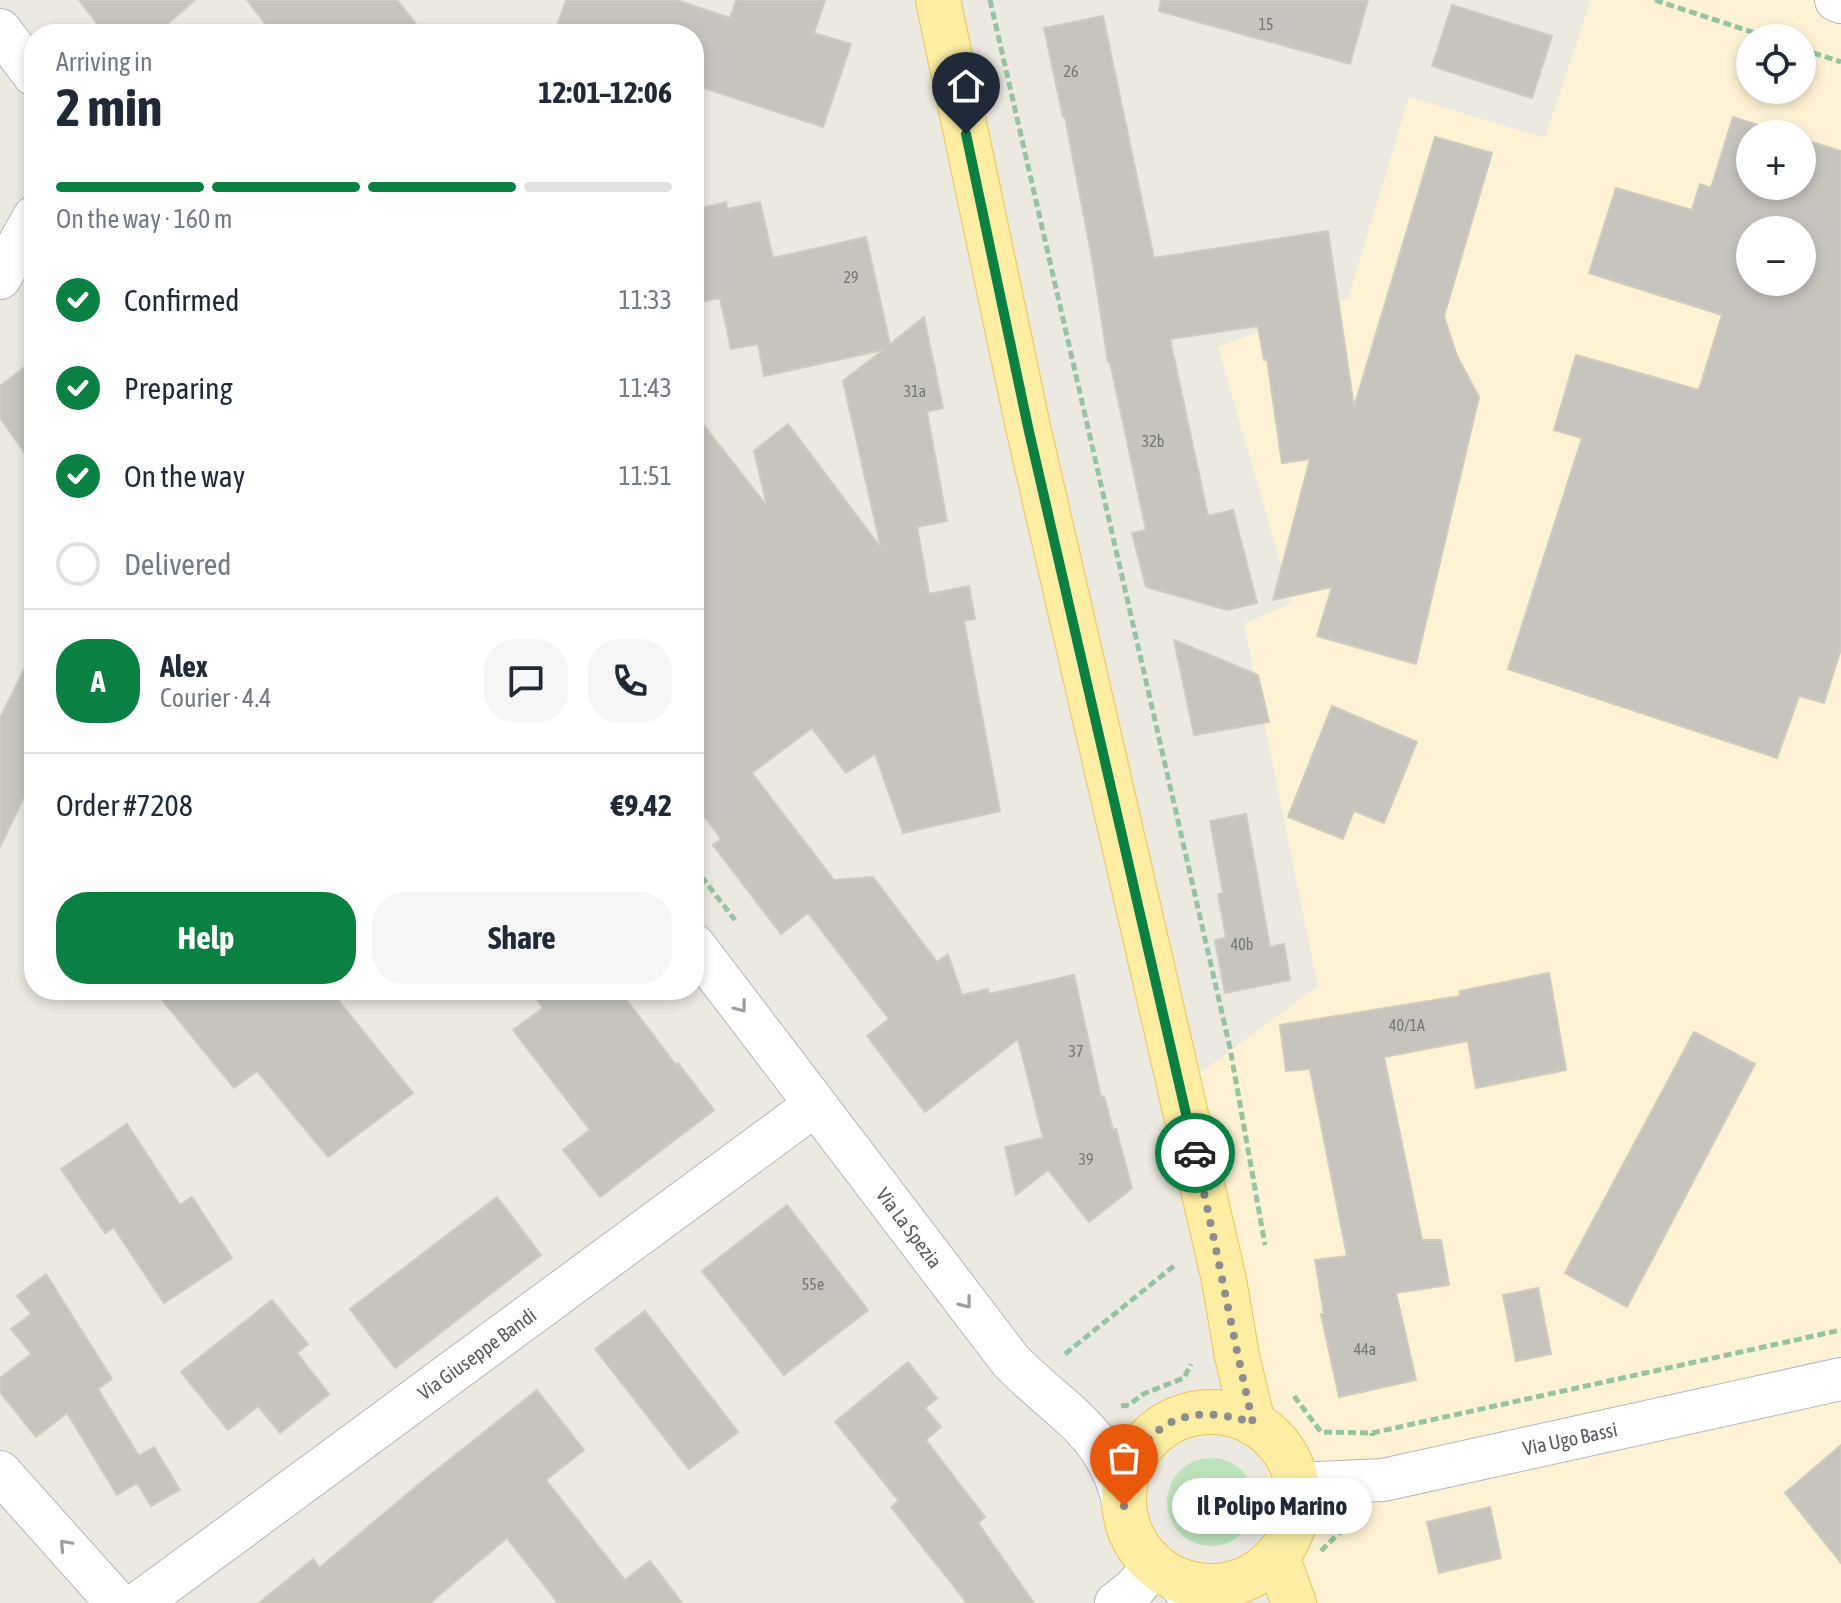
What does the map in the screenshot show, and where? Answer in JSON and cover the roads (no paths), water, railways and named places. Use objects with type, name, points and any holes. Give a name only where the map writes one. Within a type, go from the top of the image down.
[{"type":"main road","points":[[938,0],[1028,427],[1224,1280],[1253,1423]]},
{"type":"main road","points":[[1124,1506],[1127,1479],[1137,1455],[1154,1434],[1176,1420],[1201,1413],[1227,1414],[1253,1423],[1273,1438],[1289,1460],[1297,1484],[1297,1510],[1290,1535],[1298,1558],[1294,1603]]},
{"type":"main road","name":"Via La Spezia","points":[[1124,1506],[1134,1538],[1175,1583]]},
{"type":"main road","points":[[1175,1583],[1202,1587],[1230,1585],[1298,1558]]},
{"type":"street","points":[[0,30],[24,62]]},
{"type":"street","points":[[0,278],[24,235]]},
{"type":"street","name":"Via La Spezia","points":[[704,958],[1010,1360],[1094,1438],[1115,1471],[1124,1506]]},
{"type":"street","name":"Via Giuseppe Bandi","points":[[139,1603],[815,1105]]},
{"type":"street","name":"Via Ugo Bassi","points":[[1297,1484],[1383,1480],[1841,1379]]},
{"type":"street","points":[[0,1472],[117,1603]]},
{"type":"street","points":[[1116,1603],[1134,1589],[1175,1583]]},
{"type":"place","name":"Il Polipo Marino","points":[[1124,1506]]}]
